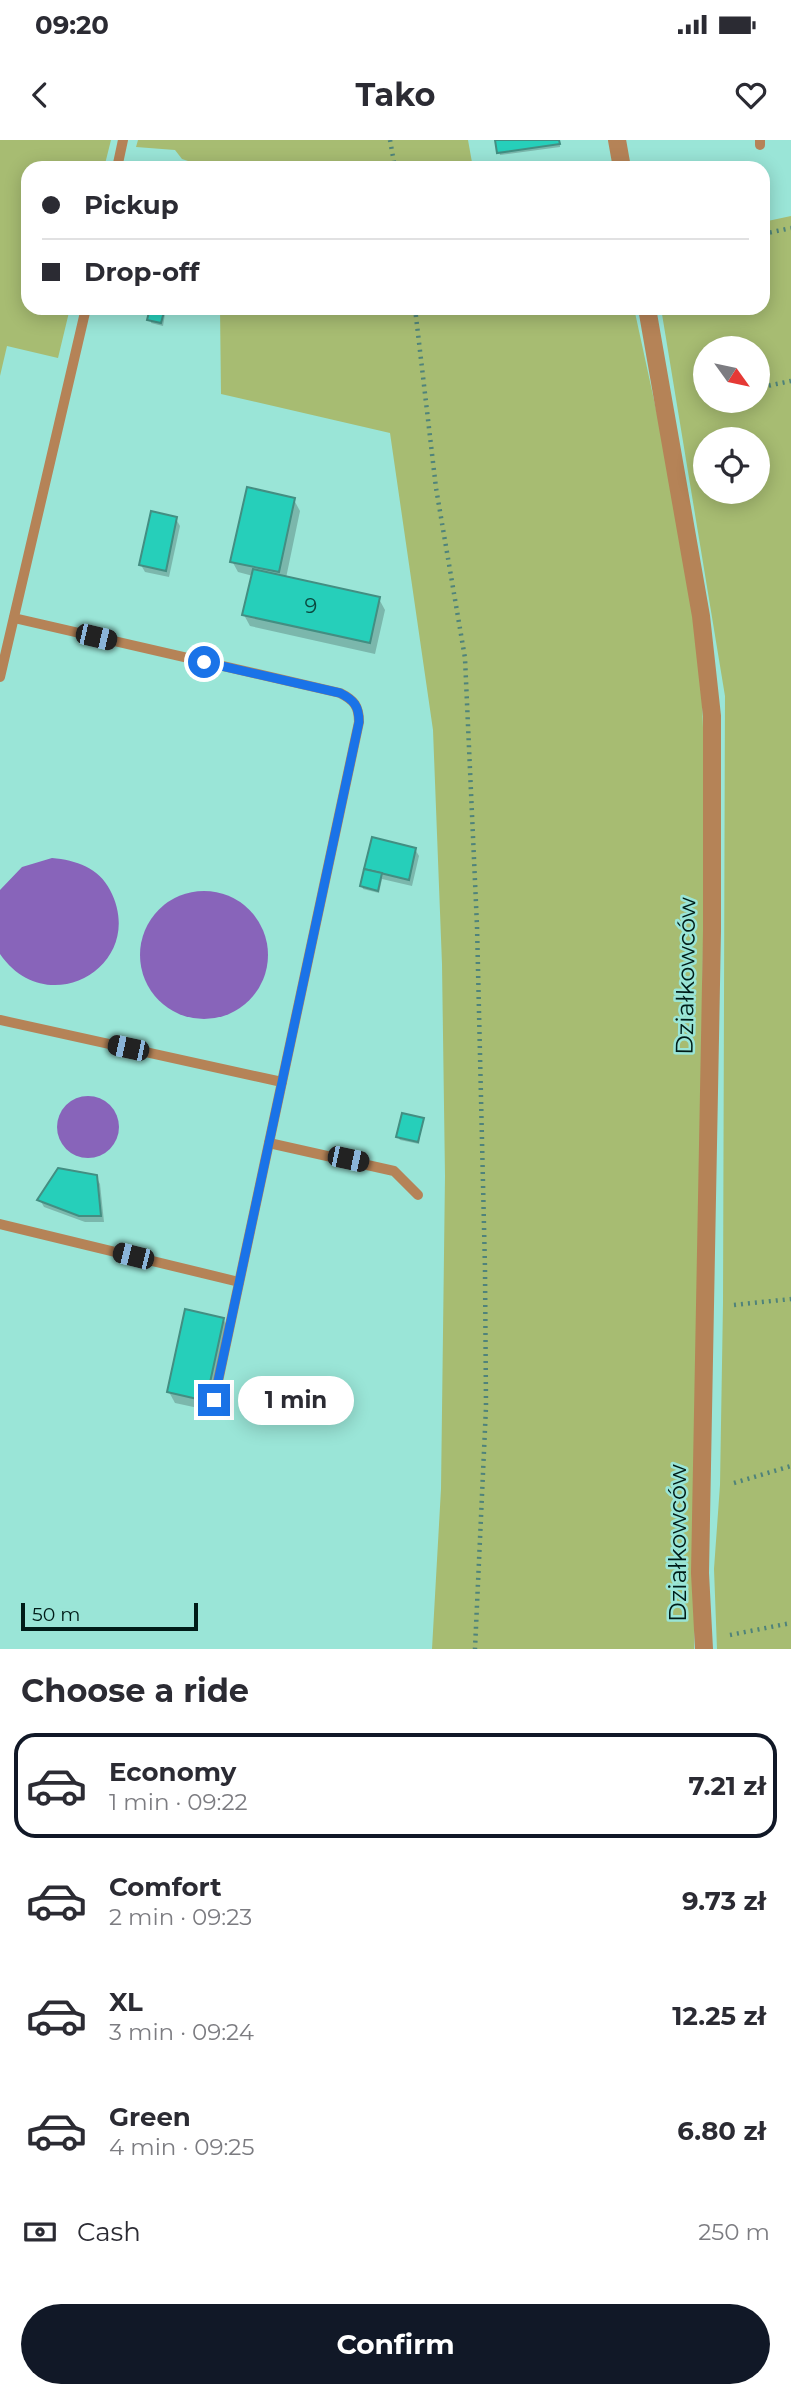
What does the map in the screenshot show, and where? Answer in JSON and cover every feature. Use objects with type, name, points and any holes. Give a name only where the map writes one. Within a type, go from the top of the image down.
[{"type":"street","points":[[617,140],[621,161]]},
{"type":"street","name":"Działkowców","points":[[648,315],[701,616],[712,716],[712,959],[700,1573],[704,1649]]},
{"type":"lane","points":[[118,161],[123,140]]},
{"type":"lane","points":[[0,677],[84,315]]},
{"type":"lane","points":[[14,618],[340,693],[352,699],[359,710],[359,722],[214,1400]]},
{"type":"lane","points":[[0,1020],[282,1082]]},
{"type":"lane","points":[[269,1143],[394,1171],[418,1195]]},
{"type":"lane","points":[[0,1224],[239,1282]]},
{"type":"path","points":[[390,140],[394,161]]},
{"type":"path","points":[[770,232],[791,228]]},
{"type":"path","points":[[416,315],[436,488],[465,658],[477,926],[486,1407],[475,1649]]},
{"type":"path","points":[[770,385],[791,381]]},
{"type":"path","points":[[734,1305],[791,1298]]},
{"type":"path","points":[[734,1483],[791,1466]]},
{"type":"path","points":[[730,1636],[791,1623]]},
{"type":"green space","points":[[0,140],[111,140],[106,161],[21,161],[21,315],[68,315],[58,358],[7,346],[0,376]]},
{"type":"green space","points":[[138,140],[468,140],[472,161],[188,161],[182,159],[175,150],[136,147]]},
{"type":"green space","points":[[791,216],[791,1649],[717,1649],[714,1569],[720,1485],[725,696],[693,504],[770,504],[770,427],[693,427],[693,502],[662,315],[770,315],[770,220]]},
{"type":"green space","points":[[220,315],[636,315],[699,607],[705,788],[694,1649],[432,1649],[441,1489],[445,1176],[442,964],[433,730],[390,433],[221,394]]},
{"type":"shaded area","points":[[52,858],[86,866],[100,876],[110,890],[118,917],[116,941],[105,961],[88,976],[66,984],[43,984],[20,974],[0,954],[0,890],[22,867]]},
{"type":"shaded area","points":[[204,891],[228,896],[249,910],[263,931],[268,955],[263,979],[249,1000],[228,1014],[204,1019],[180,1014],[159,1000],[145,979],[140,955],[145,931],[159,910],[180,896]]},
{"type":"shaded area","points":[[88,1096],[100,1098],[110,1105],[117,1115],[117,1139],[110,1149],[100,1156],[88,1158],[76,1156],[66,1149],[59,1139],[57,1127],[59,1115],[66,1105],[76,1098]]},
{"type":"building","points":[[495,140],[559,140],[560,144],[497,153]]},
{"type":"building","points":[[148,315],[163,315],[161,323],[147,320]]},
{"type":"building","points":[[247,487],[295,498],[279,572],[230,562]]},
{"type":"building","points":[[151,511],[177,517],[166,571],[139,565]]},
{"type":"building","points":[[253,569],[380,597],[370,643],[242,615]]},
{"type":"building","points":[[372,837],[416,848],[409,880],[364,869]]},
{"type":"building","points":[[364,869],[382,873],[378,891],[360,886]]},
{"type":"building","points":[[402,1113],[424,1118],[418,1142],[396,1137]]},
{"type":"building","points":[[58,1168],[97,1175],[101,1216],[79,1216],[37,1200]]},
{"type":"building","points":[[185,1309],[224,1318],[206,1401],[167,1392]]},
{"type":"route","points":[[204,662],[340,693],[352,699],[359,710],[359,722],[214,1400]]}]
